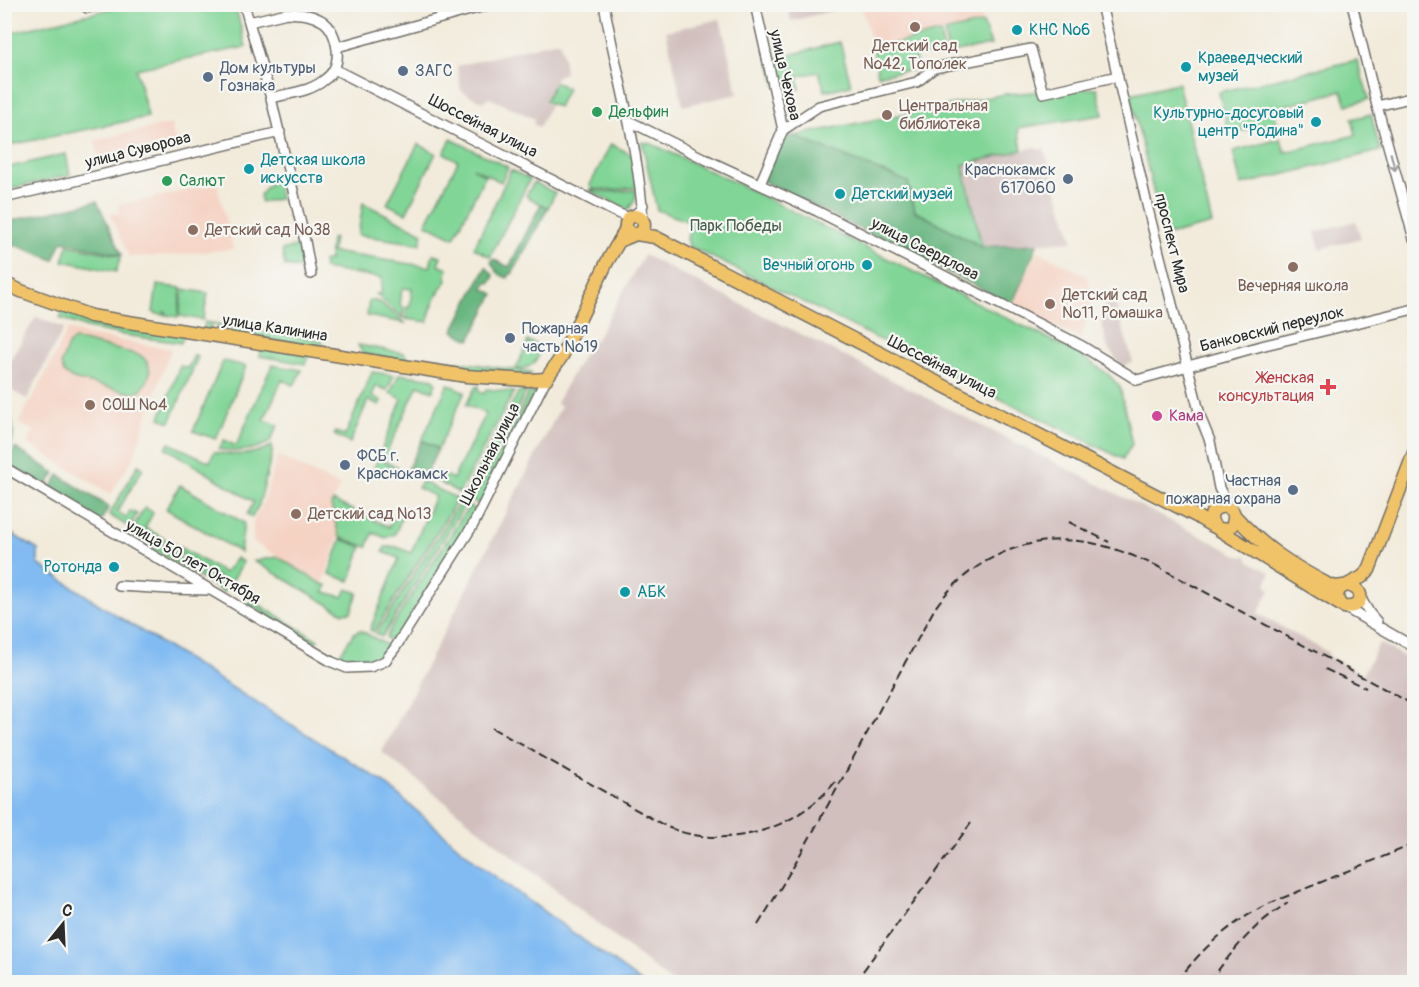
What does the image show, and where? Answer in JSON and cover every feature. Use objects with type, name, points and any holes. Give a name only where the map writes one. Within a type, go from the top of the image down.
[{"type":"main road","points":[[636,216],[643,221],[655,237],[633,234],[628,230],[628,221],[636,216]]},
{"type":"main road","name":"Школьная улица","points":[[546,379],[562,356],[628,221]]},
{"type":"main road","points":[[619,241],[643,229],[643,221]]},
{"type":"main road","name":"Шоссейная улица","points":[[655,237],[1196,516],[1342,606]]},
{"type":"main road","name":"улица Калинина","points":[[4,283],[91,316],[466,376],[519,380],[546,379]]},
{"type":"main road","points":[[1345,585],[1338,591],[1338,602],[1342,606],[1351,608],[1358,604],[1414,453]]},
{"type":"main road","points":[[1196,516],[1207,514],[1221,507],[1231,511],[1258,539],[1284,560],[1329,585],[1336,587],[1345,585],[1362,577],[1369,570]]},
{"type":"main road","points":[[1214,510],[1211,517],[1212,524],[1216,528],[1226,530],[1232,526],[1234,519],[1231,511]]},
{"type":"main road","points":[[1345,585],[1358,589],[1360,597]]},
{"type":"street","points":[[87,4],[87,8],[105,4]]},
{"type":"street","points":[[244,4],[280,132],[311,274]]},
{"type":"street","points":[[337,47],[492,4]]},
{"type":"street","points":[[604,4],[629,121],[643,205],[643,221]]},
{"type":"street","name":"улица Чехова","points":[[755,4],[783,129],[760,184]]},
{"type":"street","name":"проспект Мира","points":[[1101,4],[1200,420],[1210,441],[1219,488],[1219,499],[1214,510]]},
{"type":"street","points":[[1352,4],[1377,106],[1414,239]]},
{"type":"street","points":[[249,22],[287,13],[307,14],[324,22],[332,31],[337,47],[334,69],[324,81],[309,89],[271,98]]},
{"type":"street","points":[[783,129],[819,106],[917,82],[934,68],[1032,49],[1043,93],[1118,76]]},
{"type":"street","name":"Шоссейная улица","points":[[334,69],[617,213],[628,221]]},
{"type":"street","points":[[1377,106],[1414,97]]},
{"type":"street","name":"улица Свердлова","points":[[629,121],[707,160],[817,210],[1082,346],[1137,380]]},
{"type":"street","name":"улица Суворова","points":[[4,198],[280,132]]},
{"type":"street","points":[[628,221],[643,205]]},
{"type":"street","name":"Банковский переулок","points":[[1137,380],[1265,345],[1414,309]]},
{"type":"street","name":"Школьная улица","points":[[370,667],[385,660],[395,648],[473,525],[546,379]]},
{"type":"street","name":"улица 50 лет Октября","points":[[4,467],[332,662],[346,668],[370,667]]},
{"type":"street","name":"проспект Мира","points":[[1219,488],[1231,511]]},
{"type":"street","points":[[119,586],[211,590]]},
{"type":"street","name":"Шоссейная улица","points":[[1360,597],[1370,614],[1385,630]]},
{"type":"street","name":"Шоссейная улица","points":[[1342,606],[1414,647]]},
{"type":"shaded area","points":[[787,5],[837,5],[839,9],[791,21]]},
{"type":"shaded area","name":"Детский сад №42, Тополек","points":[[861,5],[978,5],[983,23],[873,48]]},
{"type":"shaded area","points":[[720,19],[738,94],[683,106],[666,31]]},
{"type":"shaded area","points":[[560,42],[565,73],[557,76],[543,102],[550,105],[539,127],[533,124],[535,119],[492,99],[487,98],[483,102],[461,91],[457,66]]},
{"type":"shaded area","points":[[171,124],[177,151],[101,167],[95,140]]},
{"type":"shaded area","points":[[1036,147],[1038,150],[1044,148],[1073,241],[982,247],[962,165]]},
{"type":"shaded area","points":[[217,184],[233,249],[129,257],[110,214],[120,213],[119,205]]},
{"type":"shaded area","points":[[1356,221],[1361,238],[1320,249],[1315,232]]},
{"type":"shaded area","points":[[1038,251],[1087,276],[1093,299],[1081,339],[1012,304]]},
{"type":"shaded area","points":[[644,255],[1242,557],[1247,556],[1249,561],[1271,573],[1266,584],[1270,590],[1258,614],[1329,653],[1327,656],[1363,674],[1379,643],[1414,662],[1414,982],[671,982],[382,752],[561,406],[556,403],[592,339],[595,341]]},
{"type":"shaded area","points":[[1115,301],[1133,363],[1121,366],[1108,348],[1101,320],[1105,304]]},
{"type":"shaded area","points":[[36,317],[64,328],[27,399],[5,387],[5,368]]},
{"type":"shaded area","name":"СОШ №4","points":[[68,329],[86,335],[171,349],[134,457],[111,494],[27,443],[34,431],[18,423]]},
{"type":"shaded area","name":"Детский сад №13","points":[[278,456],[340,486],[331,505],[339,536],[323,583],[253,542],[253,522],[262,506]]},
{"type":"green space","points":[[131,4],[235,5],[246,47],[136,69],[148,117],[5,146],[5,34]]},
{"type":"green space","points":[[983,23],[991,45],[952,53],[948,51],[944,32]]},
{"type":"green space","points":[[940,33],[944,52],[915,56],[917,69],[878,75],[873,48]]},
{"type":"green space","points":[[840,42],[851,85],[825,91],[819,72],[798,76],[800,89],[795,89],[792,84],[776,86],[770,60]]},
{"type":"green space","points":[[1357,60],[1369,99],[1347,105],[1342,91],[1273,109],[1277,122],[1229,134],[1219,92]]},
{"type":"green space","points":[[555,82],[567,88],[558,107],[545,101]]},
{"type":"green space","points":[[1178,83],[1212,224],[1164,236],[1130,94]]},
{"type":"green space","points":[[1097,88],[1103,115],[1018,128],[1022,150],[963,165],[982,247],[915,211],[908,182],[793,136],[1005,94]]},
{"type":"green space","points":[[1371,114],[1380,151],[1241,185],[1233,151],[1281,139],[1285,152],[1356,135],[1352,119]]},
{"type":"green space","points":[[793,136],[908,182],[915,211],[982,247],[1037,244],[1012,304],[763,181],[783,137]]},
{"type":"green space","points":[[451,139],[508,167],[501,182],[473,168],[485,176],[454,238],[426,224],[458,161],[444,153]]},
{"type":"green space","name":"Парк Победы","points":[[642,142],[652,144],[736,183],[1077,353],[1108,374],[1120,387],[1132,444],[1123,459],[689,246],[687,238],[692,223],[657,210]]},
{"type":"green space","points":[[418,144],[436,153],[406,213],[387,204]]},
{"type":"green space","points":[[611,144],[634,156],[637,187],[615,190],[592,189],[590,185]]},
{"type":"green space","points":[[66,154],[70,175],[5,190],[5,168]]},
{"type":"green space","points":[[511,170],[530,179],[490,257],[474,248]]},
{"type":"green space","points":[[276,179],[280,199],[261,202],[260,195]]},
{"type":"green space","points":[[534,182],[555,193],[548,208],[526,196]]},
{"type":"green space","points":[[588,190],[612,192],[637,190],[635,200],[628,210]]},
{"type":"green space","points":[[97,201],[122,255],[62,241],[54,260],[5,241],[5,222]]},
{"type":"green space","points":[[363,203],[423,233],[420,244],[358,235]]},
{"type":"green space","points":[[541,204],[548,208],[512,274],[508,278],[502,276],[491,262],[493,259],[509,267]]},
{"type":"green space","points":[[334,238],[332,252],[430,267],[433,254],[441,256],[438,265],[448,269],[447,281],[435,300],[428,322],[406,319],[412,289],[402,288],[400,306],[404,307],[403,318],[376,294],[381,294],[382,278],[324,269],[323,261],[329,260],[331,239]]},
{"type":"green space","points":[[68,245],[121,256],[116,272],[63,261]]},
{"type":"green space","points":[[302,245],[305,269],[285,266],[282,250]]},
{"type":"green space","points":[[486,267],[494,276],[490,283],[487,282],[484,289],[494,294],[470,340],[453,331]]},
{"type":"green space","points":[[157,285],[181,288],[178,317],[166,315],[166,312],[164,315],[153,312]]},
{"type":"green space","points":[[183,289],[208,293],[203,320],[179,316]]},
{"type":"green space","points":[[369,300],[380,302],[405,323],[367,316]]},
{"type":"green space","points":[[64,309],[184,334],[181,343],[87,328],[60,318]]},
{"type":"green space","points":[[205,322],[322,340],[321,348],[219,332],[217,325],[210,323],[211,331],[204,330]]},
{"type":"green space","points":[[73,340],[140,355],[148,364],[149,378],[139,391],[131,393],[73,379],[64,373],[61,364],[68,345]]},
{"type":"green space","points":[[528,341],[540,348],[538,358],[526,368],[516,369]]},
{"type":"green space","points":[[358,345],[404,353],[409,361],[363,354]]},
{"type":"green space","points":[[263,347],[310,354],[305,364],[259,356]]},
{"type":"green space","points":[[194,355],[198,357],[170,422],[160,418],[180,366],[188,368]]},
{"type":"green space","points":[[438,359],[531,372],[531,375],[504,376],[438,367]]},
{"type":"green space","points":[[223,361],[246,366],[216,439],[193,431]]},
{"type":"green space","points":[[272,365],[302,370],[294,385],[282,380],[264,420],[278,425],[270,442],[245,450],[219,449],[224,440],[236,446]]},
{"type":"green space","points":[[372,372],[394,375],[387,390],[376,386],[372,396],[382,401],[380,405],[368,400],[350,443],[334,435],[336,432],[345,436]]},
{"type":"green space","points":[[399,374],[434,379],[436,383],[433,391],[418,385],[388,450],[384,461],[398,467],[373,471],[402,399],[390,393]]},
{"type":"green space","points":[[448,384],[465,392],[438,449],[422,440]]},
{"type":"green space","points":[[476,386],[479,386],[478,391],[484,394],[486,389],[514,392],[459,493],[433,479],[437,471],[453,479],[486,414],[466,405]]},
{"type":"green space","points":[[519,391],[526,391],[469,500],[463,496]]},
{"type":"green space","points":[[529,392],[535,392],[481,505],[472,501],[502,447]]},
{"type":"green space","points":[[5,406],[12,418],[13,434],[12,445],[5,456],[4,412],[6,410]]},
{"type":"green space","points":[[422,440],[438,449],[425,476],[408,468]]},
{"type":"green space","points":[[169,443],[210,462],[214,452],[244,454],[272,446],[259,505],[252,517],[247,514],[254,502],[166,448]]},
{"type":"green space","points":[[15,448],[55,473],[44,489],[6,465]]},
{"type":"green space","points":[[138,465],[143,468],[117,512],[126,518],[130,511],[137,514],[129,527],[109,515]]},
{"type":"green space","points":[[59,475],[109,507],[100,522],[49,491]]},
{"type":"green space","points":[[421,481],[458,499],[374,632],[370,630],[399,558],[383,552],[385,547],[397,547],[411,553],[435,496],[418,488]]},
{"type":"green space","points":[[180,485],[244,523],[240,552],[166,509]]},
{"type":"green space","points":[[461,500],[466,503],[382,637],[376,634]]},
{"type":"green space","points":[[333,501],[389,527],[397,512],[403,515],[395,534],[386,538],[373,533],[367,547],[339,536],[331,505]]},
{"type":"green space","points":[[469,506],[477,510],[394,643],[386,638],[392,626]]},
{"type":"green space","points":[[145,507],[153,513],[145,528],[225,573],[236,558],[243,562],[234,578],[228,583],[134,526]]},
{"type":"green space","points":[[133,530],[227,587],[223,592],[130,535]]},
{"type":"green space","points":[[341,539],[362,547],[350,581],[329,574]]},
{"type":"green space","points":[[278,557],[327,585],[325,592],[343,597],[347,589],[358,593],[351,612],[343,613],[254,561]]},
{"type":"green space","points":[[251,600],[318,640],[314,643],[248,604]]},
{"type":"green space","points":[[360,630],[390,647],[382,656],[370,660],[337,658],[354,633]]},
{"type":"water","points":[[4,529],[38,550],[38,564],[382,781],[481,866],[641,982],[5,982]]},
{"type":"railway","points":[[1069,522],[1109,542]]},
{"type":"railway","points":[[758,925],[827,807],[935,608],[949,590],[984,562],[1004,552],[1047,541],[1069,540],[1101,545],[1161,568]]},
{"type":"railway","points":[[1155,565],[1414,705]]},
{"type":"railway","points":[[1325,669],[1366,688]]},
{"type":"railway","points":[[492,728],[667,827],[690,834],[713,837],[758,832],[800,813],[819,799],[835,782]]},
{"type":"railway","points":[[855,982],[971,823]]},
{"type":"railway","points":[[1177,982],[1217,938],[1254,911],[1414,844]]},
{"type":"railway","points":[[1209,982],[1254,929],[1288,903]]},
{"type":"place","name":"Детский сад №42, Тополек","points":[[915,27]]},
{"type":"place","name":"КНС №6","points":[[1017,30]]},
{"type":"place","name":"Краеведческий музей","points":[[1186,67]]},
{"type":"place","name":"ЗАГС","points":[[403,71]]},
{"type":"place","name":"Дом культуры Гознака","points":[[208,77]]},
{"type":"place","name":"Дельфин","points":[[597,112]]},
{"type":"place","name":"Центральная библиотека","points":[[887,115]]},
{"type":"place","name":"Культурно-досуговый центр \"Родина\"","points":[[1316,122]]},
{"type":"place","name":"Детская школа искусств","points":[[249,169]]},
{"type":"place","name":"Краснокамск 617060","points":[[1068,179]]},
{"type":"place","name":"Салют","points":[[167,181]]},
{"type":"place","name":"Детский музей","points":[[840,194]]},
{"type":"place","name":"Детский сад №38","points":[[193,230]]},
{"type":"place","name":"Вечный огонь","points":[[867,265]]},
{"type":"place","name":"Вечерняя школа","points":[[1293,267]]},
{"type":"place","name":"Детский сад №11, Ромашка","points":[[1050,304]]},
{"type":"place","name":"Пожарная часть №19","points":[[510,338]]},
{"type":"place","name":"Женская консультация","points":[[1328,387]]},
{"type":"place","name":"СОШ №4","points":[[90,405]]},
{"type":"place","name":"Кама","points":[[1157,416]]},
{"type":"place","name":"ФСБ г. Краснокамск","points":[[345,465]]},
{"type":"place","name":"Частная пожарная охрана","points":[[1293,490]]},
{"type":"place","name":"Детский сад №13","points":[[296,514]]},
{"type":"place","name":"Ротонда","points":[[114,567]]},
{"type":"place","name":"АБК","points":[[625,592]]}]
